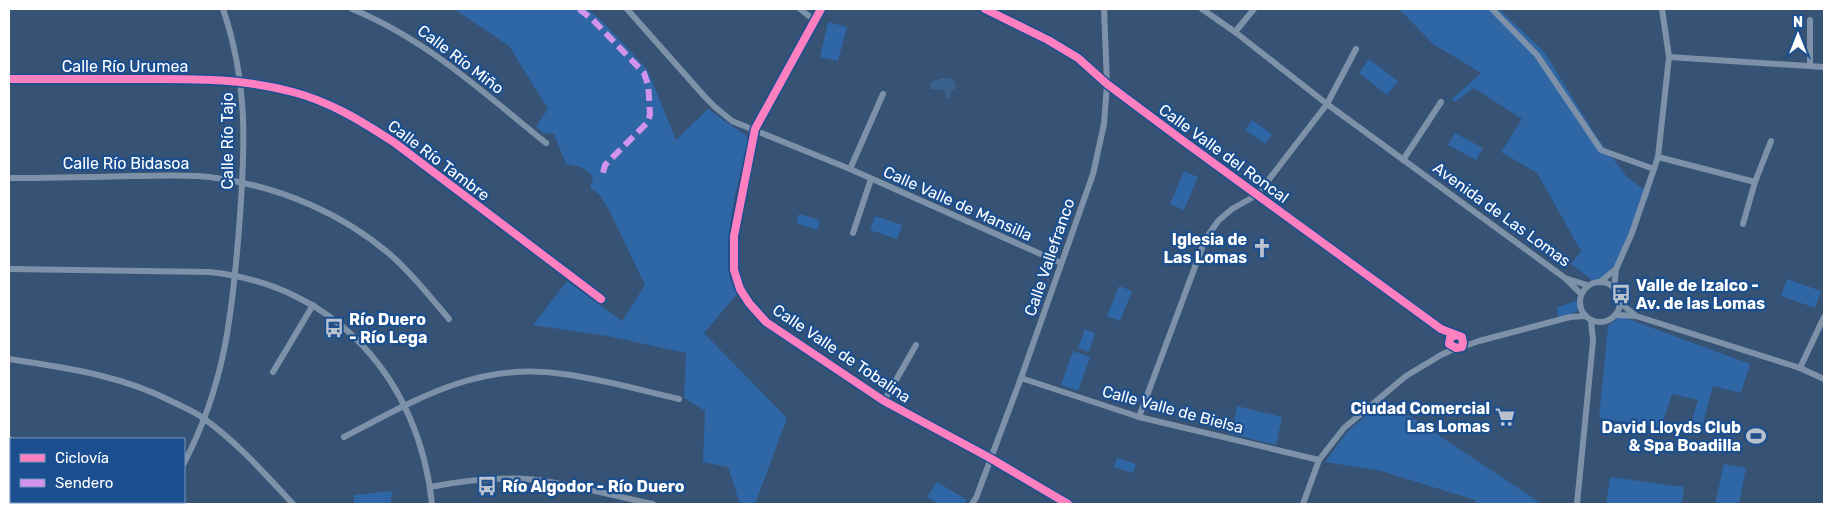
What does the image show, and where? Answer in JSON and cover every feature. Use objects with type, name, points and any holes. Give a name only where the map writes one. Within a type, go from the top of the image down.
[{"type":"street","name":"Calle Río Tajo","points":[[185,461],[204,419],[220,371],[236,274],[243,182],[244,126],[238,61],[232,33],[223,9]]},
{"type":"street","name":"Calle Río Miño","points":[[352,9],[388,24],[434,53],[546,143]]},
{"type":"street","name":"Calle Valle de Mansilla","points":[[627,9],[715,107],[732,121],[850,169],[1061,263]]},
{"type":"street","points":[[800,9],[814,20]]},
{"type":"street","name":"Calle Valle de Tobalina","points":[[821,9],[755,129],[734,236],[734,270],[740,288],[749,303],[766,322],[884,401],[990,458],[1068,504]]},
{"type":"street","name":"Calle Valle del Roncal","points":[[985,9],[1055,44],[1078,58],[1107,84],[1441,329],[1478,341]]},
{"type":"street","name":"Calle Vallefranco","points":[[972,504],[976,498],[1021,378],[1093,174],[1104,124],[1107,84],[1104,9]]},
{"type":"street","name":"Avenida de Las Lomas","points":[[1202,9],[1235,32],[1327,104],[1565,278],[1587,285]]},
{"type":"street","points":[[1235,32],[1254,9]]},
{"type":"street","points":[[1492,9],[1537,55],[1600,150],[1654,169]]},
{"type":"street","points":[[1614,289],[1616,269],[1632,233],[1658,157],[1669,57],[1662,9]]},
{"type":"street","points":[[1810,20],[1810,66]]},
{"type":"street","points":[[1139,417],[1205,240],[1218,221],[1232,209],[1257,195],[1327,104],[1356,49]]},
{"type":"street","points":[[1669,57],[1824,67]]},
{"type":"street","name":"Calle Río Urumea","points":[[9,79],[221,79],[240,81]]},
{"type":"street","name":"Calle Río Tambre","points":[[240,81],[294,92],[324,102],[365,123],[395,143],[601,299]]},
{"type":"street","points":[[850,169],[883,94]]},
{"type":"street","points":[[1403,160],[1441,102]]},
{"type":"street","points":[[1743,224],[1755,182],[1771,141]]},
{"type":"street","points":[[1658,157],[1755,182]]},
{"type":"street","name":"Calle Río Bidasoa","points":[[9,178],[191,176],[243,182],[274,190],[300,200],[350,225],[393,257],[449,319]]},
{"type":"street","name":"Calle Valle de Mansilla","points":[[853,233],[871,179]]},
{"type":"street","points":[[9,269],[236,274],[279,288],[313,305],[336,321],[360,343],[388,376],[413,422],[420,443],[432,504]]},
{"type":"street","points":[[1593,340],[1588,318],[1581,305],[1581,294],[1587,285],[1600,282],[1616,269]]},
{"type":"street","points":[[1565,278],[1581,294]]},
{"type":"street","points":[[1600,282],[1608,284],[1617,292],[1620,303],[1617,315]]},
{"type":"street","points":[[1620,303],[1636,316]]},
{"type":"street","points":[[273,372],[313,305]]},
{"type":"street","points":[[1569,318],[1581,305]]},
{"type":"street","points":[[1303,504],[1319,460],[1344,428],[1406,376],[1441,354],[1478,341],[1569,318],[1588,318],[1600,322],[1610,320],[1617,315],[1636,316],[1800,368],[1824,379]]},
{"type":"street","points":[[1800,368],[1824,317]]},
{"type":"street","points":[[1577,504],[1593,340],[1600,322]]},
{"type":"street","name":"Calle Valle del Roncal","points":[[1441,329],[1449,342]]},
{"type":"street","points":[[1441,354],[1452,336],[1459,336],[1463,343],[1459,348]]},
{"type":"street","points":[[1449,342],[1459,348]]},
{"type":"street","name":"Calle Valle de Tobalina","points":[[884,401],[916,345]]},
{"type":"street","points":[[9,359],[101,375],[155,392],[204,419],[238,446],[293,504]]},
{"type":"street","points":[[344,437],[433,392],[460,382],[514,372],[563,374],[679,398]]},
{"type":"street","name":"Calle Valle de Bielsa","points":[[1021,378],[1139,417],[1319,460]]},
{"type":"street","points":[[430,487],[488,478],[537,480],[653,504]]},
{"type":"shaded area","points":[[454,9],[587,9],[602,21],[647,69],[676,140],[708,109],[744,134],[748,139],[730,222],[729,273],[737,294],[704,333],[787,418],[755,504],[740,504],[728,467],[703,462],[705,411],[684,398],[686,353],[607,336],[533,325],[567,281],[622,321],[645,285],[609,210],[599,194],[590,188],[593,178],[581,168],[566,164],[554,134],[543,133],[536,126],[548,109],[509,46]]},
{"type":"shaded area","points":[[1399,9],[1499,9],[1545,53],[1596,136],[1627,177],[1650,194],[1615,265],[1600,280],[1593,281],[1571,264],[1581,251],[1537,173],[1501,152],[1522,119],[1474,88],[1455,102],[1452,99],[1481,73],[1433,44]]},
{"type":"shaded area","points":[[828,22],[847,27],[838,61],[820,57]]},
{"type":"shaded area","points":[[1369,59],[1398,81],[1387,95],[1359,73]]},
{"type":"shaded area","points":[[942,78],[950,78],[955,82],[956,88],[951,91],[951,98],[947,99],[944,90],[930,89],[931,82]]},
{"type":"shaded area","points":[[1252,120],[1272,134],[1265,144],[1245,130]]},
{"type":"shaded area","points":[[1455,133],[1483,148],[1476,160],[1448,145]]},
{"type":"shaded area","points":[[1184,171],[1198,177],[1184,210],[1170,204]]},
{"type":"shaded area","points":[[799,214],[820,220],[817,230],[796,223]]},
{"type":"shaded area","points":[[875,216],[902,225],[897,239],[870,230]]},
{"type":"shaded area","points":[[1787,279],[1821,291],[1815,308],[1781,296]]},
{"type":"shaded area","points":[[1119,286],[1132,291],[1120,321],[1107,316]]},
{"type":"shaded area","points":[[1577,301],[1578,310],[1574,313],[1558,317],[1557,307]]},
{"type":"shaded area","points":[[1620,316],[1750,364],[1741,393],[1713,386],[1701,431],[1690,427],[1698,400],[1672,394],[1661,428],[1599,418],[1608,326]]},
{"type":"shaded area","points":[[1085,329],[1095,333],[1089,352],[1078,348]]},
{"type":"shaded area","points":[[1073,351],[1090,357],[1078,391],[1061,385]]},
{"type":"shaded area","points":[[1384,399],[1542,504],[1475,504],[1475,500],[1381,471],[1325,462],[1347,432]]},
{"type":"shaded area","points":[[1237,406],[1282,417],[1276,445],[1231,434]]},
{"type":"shaded area","points":[[1117,458],[1136,464],[1133,473],[1114,467]]},
{"type":"shaded area","points":[[1724,464],[1746,468],[1739,504],[1715,504]]},
{"type":"shaded area","points":[[1610,477],[1684,487],[1682,504],[1606,504]]},
{"type":"shaded area","points":[[937,482],[967,500],[965,504],[938,504],[927,497]]},
{"type":"shaded area","points":[[393,491],[390,504],[354,504],[354,495]]},
{"type":"marked path","points":[[579,9],[593,20],[644,73],[648,85],[650,115],[647,123],[605,165],[602,177]]},
{"type":"cycle path","points":[[821,9],[755,129],[734,236],[734,270],[740,289],[749,303],[766,322],[884,401],[990,458],[1068,504]]},
{"type":"cycle path","points":[[985,9],[1048,40],[1078,58],[1107,84],[1182,140],[1441,329],[1462,337],[1462,347],[1456,348],[1449,344],[1450,338],[1456,335]]},
{"type":"cycle path","points":[[9,79],[218,80],[274,87],[307,96],[346,113],[395,143],[601,299]]},
{"type":"place","name":"Iglesia de Las Lomas","points":[[1262,248]]},
{"type":"place","name":"Valle de Izalco - Av. de las Lomas","points":[[1621,294]]},
{"type":"place","name":"Río Duero - Río Lega","points":[[334,328]]},
{"type":"place","name":"Ciudad Comercial Las Lomas","points":[[1505,417]]},
{"type":"place","name":"David Lloyds Club & Spa Boadilla","points":[[1756,436]]},
{"type":"place","name":"Río Algodor - Río Duero","points":[[487,486]]}]
